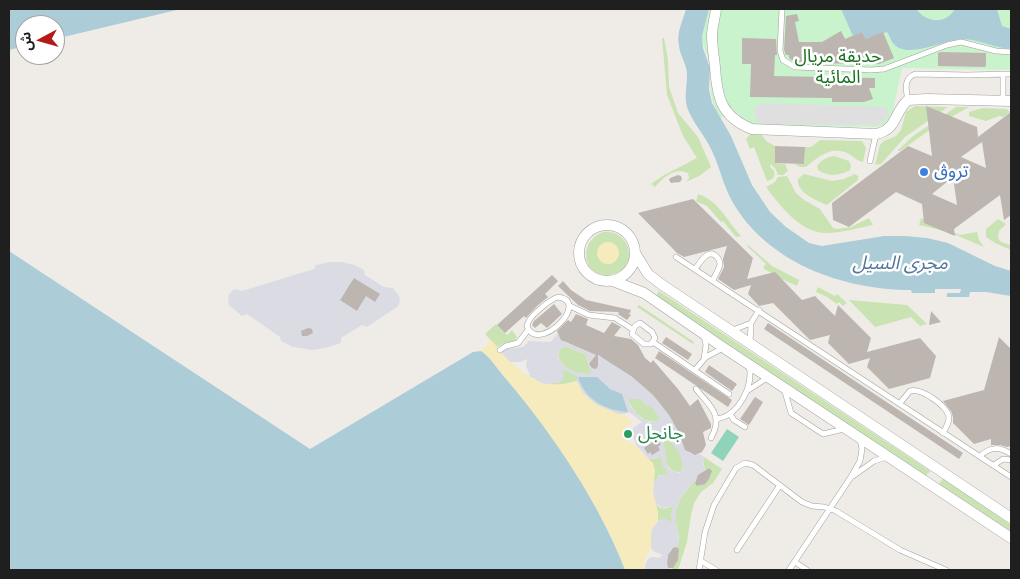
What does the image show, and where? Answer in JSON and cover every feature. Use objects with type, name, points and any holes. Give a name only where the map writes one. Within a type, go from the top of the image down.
[{"type":"street","points":[[716,9],[712,39],[718,96],[726,110],[738,122],[752,129],[876,134],[890,128],[901,108],[908,100],[1007,101]]},
{"type":"street","points":[[635,253],[633,265],[629,271],[619,279],[602,281],[591,276],[583,268],[580,247],[584,237],[596,228],[606,226],[617,227],[630,237],[635,253],[643,267],[654,280],[1011,518]]},
{"type":"street","points":[[613,281],[644,293],[768,378],[1011,538]]},
{"type":"lane","points":[[782,9],[781,56],[787,63],[795,66],[884,69],[947,45],[961,42],[996,51],[1011,52]]},
{"type":"lane","points":[[908,100],[906,82],[909,77],[915,74],[1011,74]]},
{"type":"lane","points":[[1003,74],[1007,101]]},
{"type":"lane","points":[[870,160],[876,134]]},
{"type":"lane","points":[[695,269],[705,256],[710,254],[716,255],[720,265],[713,280]]},
{"type":"lane","points":[[676,257],[1011,477]]},
{"type":"lane","points":[[570,306],[568,314],[550,331],[535,335],[528,330],[527,324],[529,320],[555,298],[565,298],[570,306],[589,315],[615,318],[632,329],[633,335],[644,344],[648,345],[655,338],[654,333],[642,324],[637,324],[632,329]]},
{"type":"lane","points":[[750,345],[751,324],[759,310]]},
{"type":"lane","points":[[730,331],[751,324]]},
{"type":"lane","points":[[500,350],[518,343],[528,330]]},
{"type":"lane","points":[[703,359],[706,345],[704,334]]},
{"type":"lane","points":[[653,342],[730,394]]},
{"type":"lane","points":[[695,370],[703,359],[724,348]]},
{"type":"lane","points":[[747,391],[750,380],[749,365]]},
{"type":"lane","points":[[717,419],[730,414],[747,391],[768,378]]},
{"type":"lane","points":[[783,387],[788,408],[793,415],[823,434],[846,428]]},
{"type":"lane","points":[[696,389],[712,408],[717,419],[716,430],[711,438]]},
{"type":"lane","points":[[900,403],[907,392],[913,390],[919,391],[935,401],[948,414],[949,422],[943,432]]},
{"type":"lane","points":[[730,414],[734,420],[745,427]]},
{"type":"lane","points":[[789,570],[831,508],[860,460],[862,453],[859,437]]},
{"type":"lane","points":[[980,456],[987,450],[994,448],[1011,454]]},
{"type":"lane","points":[[851,477],[874,461],[889,457]]},
{"type":"lane","points":[[994,465],[1002,458],[1011,460]]},
{"type":"lane","points":[[699,570],[705,532],[718,496],[736,468],[742,464],[750,464],[807,504],[831,508],[900,550],[946,570]]},
{"type":"lane","points":[[737,550],[780,485]]},
{"type":"lane","points":[[701,561],[713,570]]},
{"type":"lane","points":[[795,562],[807,570]]},
{"type":"green space","name":"حديقة مريال المائية","points":[[709,9],[1011,9],[1011,70],[902,68],[892,116],[885,124],[877,127],[758,125],[744,120],[731,108],[721,118],[713,103],[709,62],[702,39],[703,28]]},
{"type":"green space","points":[[662,38],[664,38],[668,60],[669,87],[678,113],[698,137],[711,167],[699,176],[686,182],[689,178],[688,173],[683,171],[674,172],[655,187],[651,184],[697,158],[683,136],[667,95]]},
{"type":"green space","points":[[915,106],[948,107],[905,137],[881,164],[875,165],[880,145],[884,141],[896,136],[901,130],[906,112]]},
{"type":"green space","points":[[956,107],[969,107],[937,125],[900,151],[897,151],[913,136]]},
{"type":"green space","points":[[982,108],[1006,109],[1010,112],[1004,117],[999,116],[986,121],[969,116],[969,112]]},
{"type":"green space","points":[[751,133],[762,135],[766,141],[775,146],[775,163],[785,164],[788,171],[783,175],[778,175],[771,164],[770,167],[774,171],[774,177],[767,181],[754,147],[750,149],[746,139]]},
{"type":"green space","points":[[820,140],[862,141],[866,148],[863,162],[849,154],[831,151],[806,167],[794,164],[804,164],[805,147],[811,147]]},
{"type":"green space","points":[[834,156],[849,161],[850,170],[834,175],[818,170],[817,166],[820,162]]},
{"type":"green space","points":[[804,174],[832,181],[844,179],[855,174],[858,176],[858,180],[827,205],[808,195],[800,188],[798,179]]},
{"type":"green space","points":[[787,176],[796,193],[820,209],[833,228],[851,227],[869,218],[873,225],[832,233],[817,232],[808,228],[792,217],[766,187],[775,182],[778,177]]},
{"type":"green space","points":[[698,194],[717,206],[741,236],[736,237],[707,206],[696,201]]},
{"type":"green space","points":[[921,218],[960,235],[977,232],[979,240],[984,247],[949,232],[919,225]]},
{"type":"green space","points":[[998,219],[1006,224],[999,231],[998,238],[1001,242],[1010,245],[1011,250],[986,237],[986,229]]},
{"type":"green space","points":[[603,232],[620,236],[625,242],[629,256],[627,264],[622,270],[614,274],[605,275],[597,273],[591,268],[587,261],[586,253],[588,245]],"holes":[[[606,242],[613,244],[618,250],[616,260],[609,264]]]},
{"type":"green space","points":[[748,245],[772,266],[799,280],[797,286],[763,268],[766,264]]},
{"type":"green space","points":[[818,287],[835,296],[837,294],[847,303],[843,306],[839,302],[837,304],[816,292]]},
{"type":"green space","points":[[659,291],[930,471],[926,476],[656,296]]},
{"type":"green space","points":[[849,300],[907,305],[927,324],[920,326],[911,317],[875,327]]},
{"type":"green space","points":[[639,305],[694,342],[693,344],[637,307]]},
{"type":"green space","points":[[496,324],[507,335],[512,330],[517,337],[515,341],[504,343],[497,347],[485,334]]},
{"type":"green space","points":[[565,346],[587,355],[592,374],[576,372],[563,364],[558,355],[560,349]]},
{"type":"green space","points":[[563,369],[578,376],[577,381],[561,385],[547,384],[560,382]]},
{"type":"green space","points":[[627,399],[641,399],[653,408],[661,420],[650,421],[641,417]]},
{"type":"green space","points":[[727,429],[739,437],[723,461],[711,453]]},
{"type":"green space","points":[[663,436],[676,447],[682,456],[683,466],[681,472],[675,472],[667,465]]},
{"type":"green space","points":[[661,456],[669,475],[659,475],[653,486],[654,472],[648,458],[656,459]]},
{"type":"green space","points":[[704,457],[722,469],[713,483],[701,492],[694,503],[687,542],[678,570],[671,570],[679,554],[677,548],[679,538],[676,509],[680,499],[695,479],[696,485],[699,486],[709,477],[711,470],[709,468],[705,470]]},
{"type":"green space","points":[[943,478],[1011,525],[1011,532],[939,484]]},
{"type":"green space","points":[[655,502],[659,507],[663,508],[674,505],[671,514],[673,523],[664,519],[658,521]]},
{"type":"sand","points":[[608,242],[616,245],[619,253],[616,261],[608,264],[600,261],[597,253],[600,245]]},
{"type":"sand","points":[[491,340],[517,367],[532,378],[553,385],[577,381],[583,392],[591,400],[621,414],[633,423],[624,427],[622,437],[636,445],[653,463],[655,470],[653,490],[658,521],[652,529],[651,548],[644,562],[645,570],[625,570],[603,522],[576,475],[546,431],[490,359],[481,351]]},
{"type":"shaded area","points":[[765,103],[886,107],[889,113],[885,120],[875,125],[763,124],[757,121],[754,112],[756,106]]},
{"type":"shaded area","points":[[342,262],[354,265],[364,270],[365,275],[384,287],[393,288],[399,296],[400,302],[397,307],[367,327],[362,325],[341,338],[341,343],[312,350],[293,347],[281,341],[280,337],[247,314],[242,316],[228,303],[229,294],[234,289],[242,291],[314,269],[316,265]],"holes":[[[354,278],[379,294],[375,302],[350,286]],[[345,292],[362,303],[357,311],[340,299]]]},
{"type":"shaded area","points":[[558,333],[564,342],[603,358],[631,376],[653,395],[669,415],[679,433],[685,450],[691,454],[700,454],[704,457],[705,470],[687,489],[676,509],[679,542],[677,548],[671,550],[667,558],[667,566],[671,570],[646,570],[645,567],[649,558],[659,558],[663,555],[651,548],[652,529],[661,519],[667,519],[672,522],[673,506],[662,508],[655,502],[653,490],[655,480],[660,475],[668,474],[663,466],[661,456],[656,459],[648,458],[636,445],[633,428],[642,422],[629,412],[619,414],[597,405],[583,393],[577,382],[577,376],[563,369],[564,378],[560,382],[542,383],[529,376],[530,374],[526,367],[527,359],[521,362],[510,362],[501,352],[506,349],[523,347],[529,341],[551,342]],"holes":[[[565,346],[587,355],[591,374],[574,372],[563,365],[558,358],[558,353]],[[627,399],[640,399],[645,405],[653,408],[661,420],[650,422],[641,418],[630,406]],[[663,436],[679,452],[683,465],[682,471],[680,473],[670,470],[667,465]]]},
{"type":"water","points":[[9,9],[181,9],[65,37],[65,15],[15,15],[15,48],[9,50]]},
{"type":"water","name":"مجرى السيل","points":[[686,9],[709,9],[702,36],[703,48],[710,68],[709,90],[712,103],[731,136],[752,185],[770,212],[786,227],[809,243],[822,246],[884,236],[927,238],[948,243],[995,266],[1011,271],[1011,296],[986,292],[970,292],[969,297],[947,297],[947,293],[960,293],[961,289],[935,289],[935,293],[912,293],[911,290],[859,285],[809,269],[765,241],[747,223],[732,201],[712,151],[687,107],[687,71],[678,41]]},
{"type":"water","points":[[841,9],[916,9],[925,17],[941,20],[946,18],[955,9],[997,9],[1002,26],[1011,29],[1011,49],[962,39],[918,49],[901,49],[894,44],[887,32],[866,39],[862,32],[853,36]]},
{"type":"water","points":[[9,251],[310,449],[473,352],[481,351],[523,400],[573,470],[615,545],[625,570],[9,570]]},
{"type":"water","points":[[578,377],[597,377],[610,389],[622,394],[628,412],[612,409],[597,402],[585,392]]},
{"type":"building","points":[[797,14],[799,21],[795,22],[799,42],[822,42],[841,31],[845,39],[862,32],[866,39],[883,32],[894,58],[879,64],[796,63],[789,58],[789,55],[786,55],[784,50],[786,16]]},
{"type":"building","points":[[742,38],[776,39],[777,55],[775,55],[774,76],[875,78],[875,88],[869,88],[873,99],[864,102],[832,102],[832,98],[750,97],[751,64],[742,64]]},
{"type":"building","points":[[938,53],[986,53],[986,65],[985,67],[938,66]]},
{"type":"building","points":[[926,106],[977,127],[978,137],[1011,112],[1011,215],[1004,220],[1000,195],[954,229],[955,236],[924,223],[922,204],[896,192],[849,227],[833,220],[832,203],[908,146],[932,156]],"holes":[[[982,142],[986,168],[961,157]],[[953,177],[957,205],[932,194]]]},
{"type":"building","points":[[775,146],[805,147],[804,164],[775,163]]},
{"type":"building","points":[[678,175],[682,179],[680,182],[671,183],[670,178]]},
{"type":"building","points":[[693,199],[753,258],[747,279],[775,272],[802,300],[815,296],[835,316],[838,305],[871,338],[867,352],[920,338],[936,356],[930,378],[889,389],[867,367],[870,358],[849,364],[828,343],[830,335],[810,340],[773,303],[759,306],[748,294],[751,285],[734,290],[718,279],[724,267],[723,259],[727,246],[684,257],[677,253],[638,213]]},
{"type":"building","points":[[552,275],[558,281],[545,294],[548,297],[526,318],[524,316],[505,333],[497,325]]},
{"type":"building","points":[[354,278],[380,294],[375,302],[366,296],[357,311],[340,300]]},
{"type":"building","points":[[563,281],[571,290],[586,300],[631,310],[628,313],[631,315],[627,320],[618,314],[619,312],[590,311],[578,305],[558,286]]},
{"type":"building","points":[[554,304],[562,314],[547,328],[541,323],[535,328],[532,325],[534,321]]},
{"type":"building","points":[[931,311],[941,322],[929,325]]},
{"type":"building","points":[[576,314],[588,319],[586,325],[604,333],[612,322],[621,327],[614,336],[631,339],[638,345],[645,358],[651,363],[653,360],[690,406],[698,399],[711,424],[711,428],[703,432],[706,445],[702,452],[695,455],[685,450],[679,433],[669,415],[653,395],[631,376],[598,355],[598,366],[596,369],[592,368],[589,364],[596,355],[561,340],[557,331],[568,320],[571,322]]},
{"type":"building","points":[[768,323],[963,453],[959,459],[764,329]]},
{"type":"building","points":[[308,328],[312,329],[313,333],[302,336],[301,331]]},
{"type":"building","points":[[666,337],[692,354],[688,360],[662,343]]},
{"type":"building","points":[[999,337],[1011,349],[1011,446],[1007,447],[991,445],[991,439],[974,444],[953,423],[951,411],[943,401],[984,390]]},
{"type":"building","points":[[659,351],[732,400],[728,407],[655,358]]},
{"type":"building","points":[[709,365],[737,384],[732,391],[705,372]]},
{"type":"building","points":[[755,397],[763,402],[749,425],[740,419]]},
{"type":"building","points":[[657,439],[661,445],[658,446],[660,450],[652,455],[650,452],[648,454],[644,448]]},
{"type":"building","points":[[709,468],[712,471],[709,479],[705,484],[697,486],[695,483],[698,475]]},
{"type":"building","points":[[676,547],[679,549],[678,560],[673,568],[668,568],[668,555]]},
{"type":"place","name":"تروڨ","points":[[924,172]]},
{"type":"place","name":"جانجل","points":[[628,434]]}]
